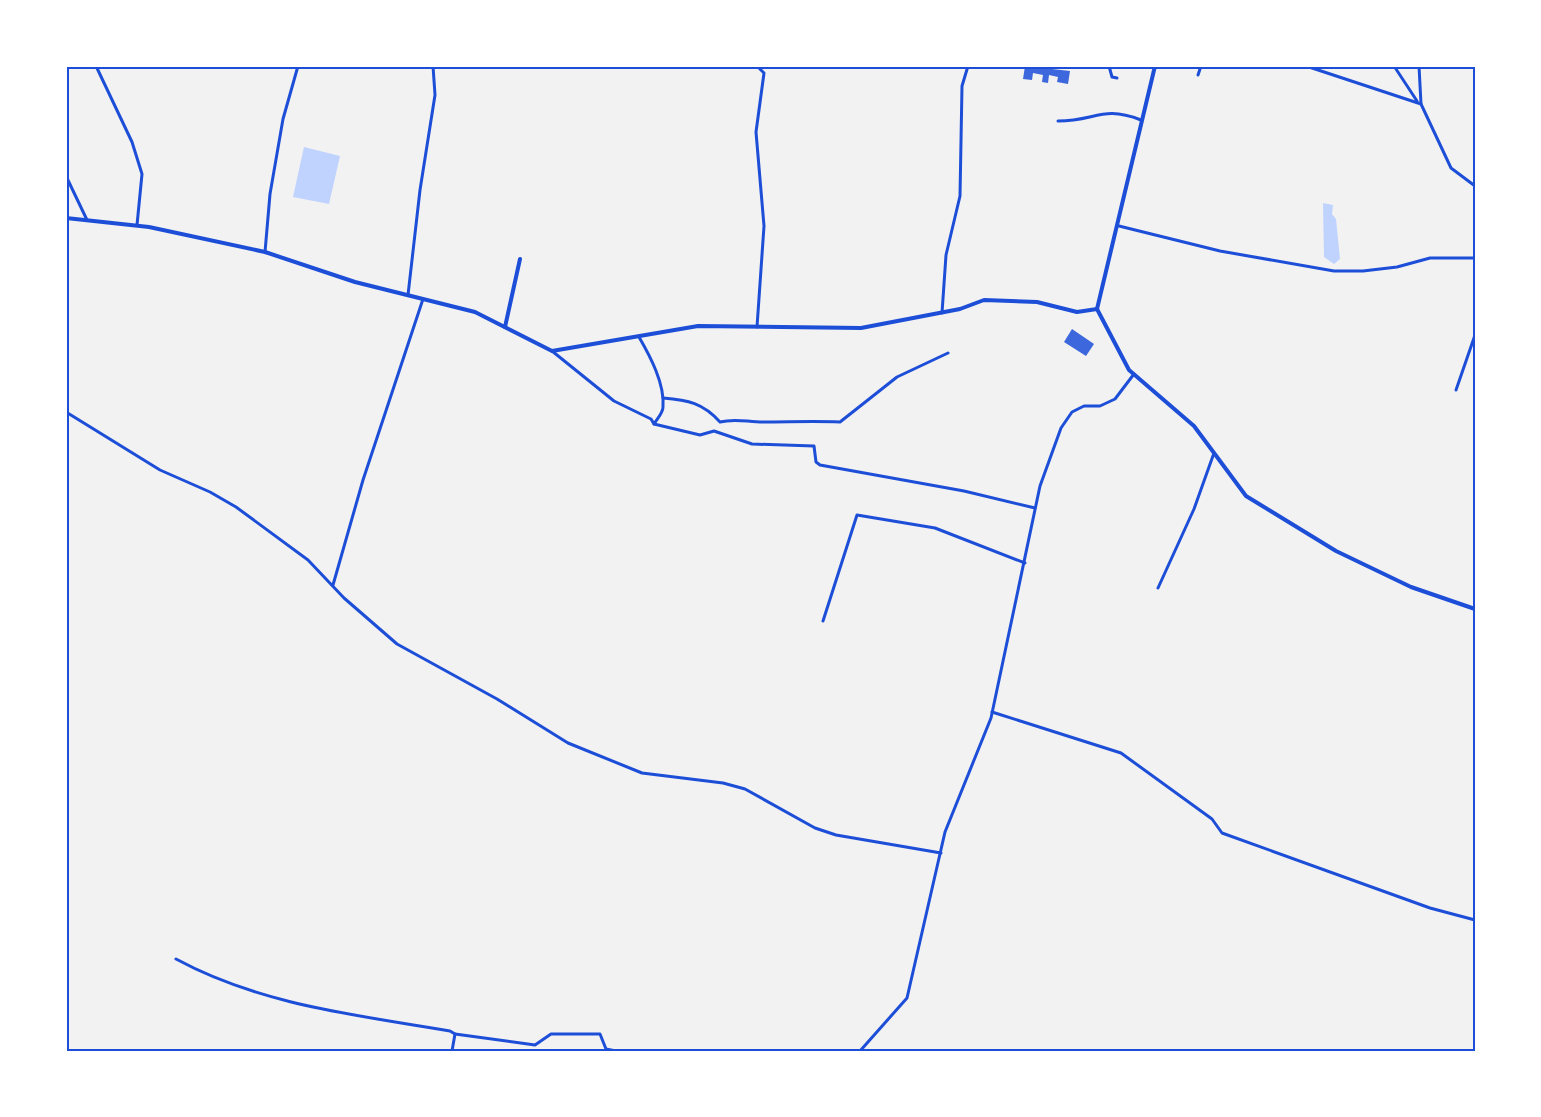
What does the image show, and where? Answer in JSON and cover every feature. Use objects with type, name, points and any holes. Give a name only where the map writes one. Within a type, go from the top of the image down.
[{"type":"street","points":[[96,66],[132,142],[142,174],[137,226]]},
{"type":"street","points":[[265,252],[270,195],[283,119],[298,66]]},
{"type":"street","points":[[408,295],[420,190],[435,95],[433,66]]},
{"type":"street","points":[[757,66],[764,73],[756,132],[764,226],[757,328]]},
{"type":"street","points":[[942,313],[946,255],[950,230],[960,196],[962,86],[968,66]]},
{"type":"street","points":[[1109,66],[1112,76],[1117,78]]},
{"type":"street","points":[[1155,66],[1141,120],[1119,226],[1097,309],[1112,342],[1129,370],[1194,426],[1246,496],[1329,546],[1411,587],[1475,609]]},
{"type":"street","points":[[1198,75],[1201,66]]},
{"type":"street","points":[[1306,66],[1360,86],[1421,104]]},
{"type":"street","points":[[1394,66],[1416,101]]},
{"type":"street","points":[[1419,66],[1421,104],[1451,168],[1475,186]]},
{"type":"street","points":[[1058,121],[1075,121],[1105,112],[1120,112],[1141,120]]},
{"type":"street","points":[[66,176],[87,220]]},
{"type":"street","points":[[66,218],[137,226],[265,252],[355,282],[475,312],[552,351],[614,401],[651,419],[654,424],[700,435],[714,431],[752,444],[814,446],[816,462],[820,465],[953,489],[1035,508]]},
{"type":"street","points":[[1119,226],[1220,251],[1334,271],[1385,268],[1430,258],[1475,258]]},
{"type":"street","points":[[505,327],[520,259]]},
{"type":"street","points":[[333,585],[366,468],[423,299]]},
{"type":"street","points":[[552,351],[698,326],[861,328],[960,309],[984,300],[1012,299],[1048,304],[1077,312],[1097,309]]},
{"type":"street","points":[[1456,390],[1475,335]]},
{"type":"street","points":[[639,337],[658,380],[663,398],[663,409],[654,424]]},
{"type":"street","points":[[663,398],[694,401],[708,409],[720,423],[734,419],[748,422],[790,420],[840,422],[897,377],[948,353]]},
{"type":"street","points":[[860,1051],[907,998],[945,832],[992,712],[1040,486],[1061,428],[1072,412],[1084,406],[1100,406],[1115,399],[1134,374]]},
{"type":"street","points":[[66,412],[160,470],[210,492],[236,507],[290,546],[397,644],[594,755],[642,773],[700,779],[745,789],[815,828],[836,835],[941,853]]},
{"type":"street","points":[[1158,588],[1194,509],[1214,453]]},
{"type":"street","points":[[823,621],[857,515],[935,528],[1025,563]]},
{"type":"street","points":[[992,712],[1121,753],[1212,819],[1222,832],[1430,908],[1475,920]]},
{"type":"street","points":[[176,959],[211,977],[285,1002],[450,1031],[455,1034],[535,1045],[552,1034],[600,1034],[606,1049],[616,1051]]},
{"type":"street","points":[[452,1051],[455,1034]]},
{"type":"water","points":[[304,147],[340,156],[329,204],[293,197]]},
{"type":"water","points":[[1323,203],[1333,205],[1332,214],[1336,219],[1340,259],[1334,264],[1324,257]]},
{"type":"building","points":[[1025,66],[1070,71],[1068,84],[1057,82],[1058,77],[1049,75],[1048,83],[1042,82],[1043,75],[1033,73],[1032,80],[1023,79]]},
{"type":"building","points":[[1072,329],[1094,344],[1086,356],[1064,342]]}]
